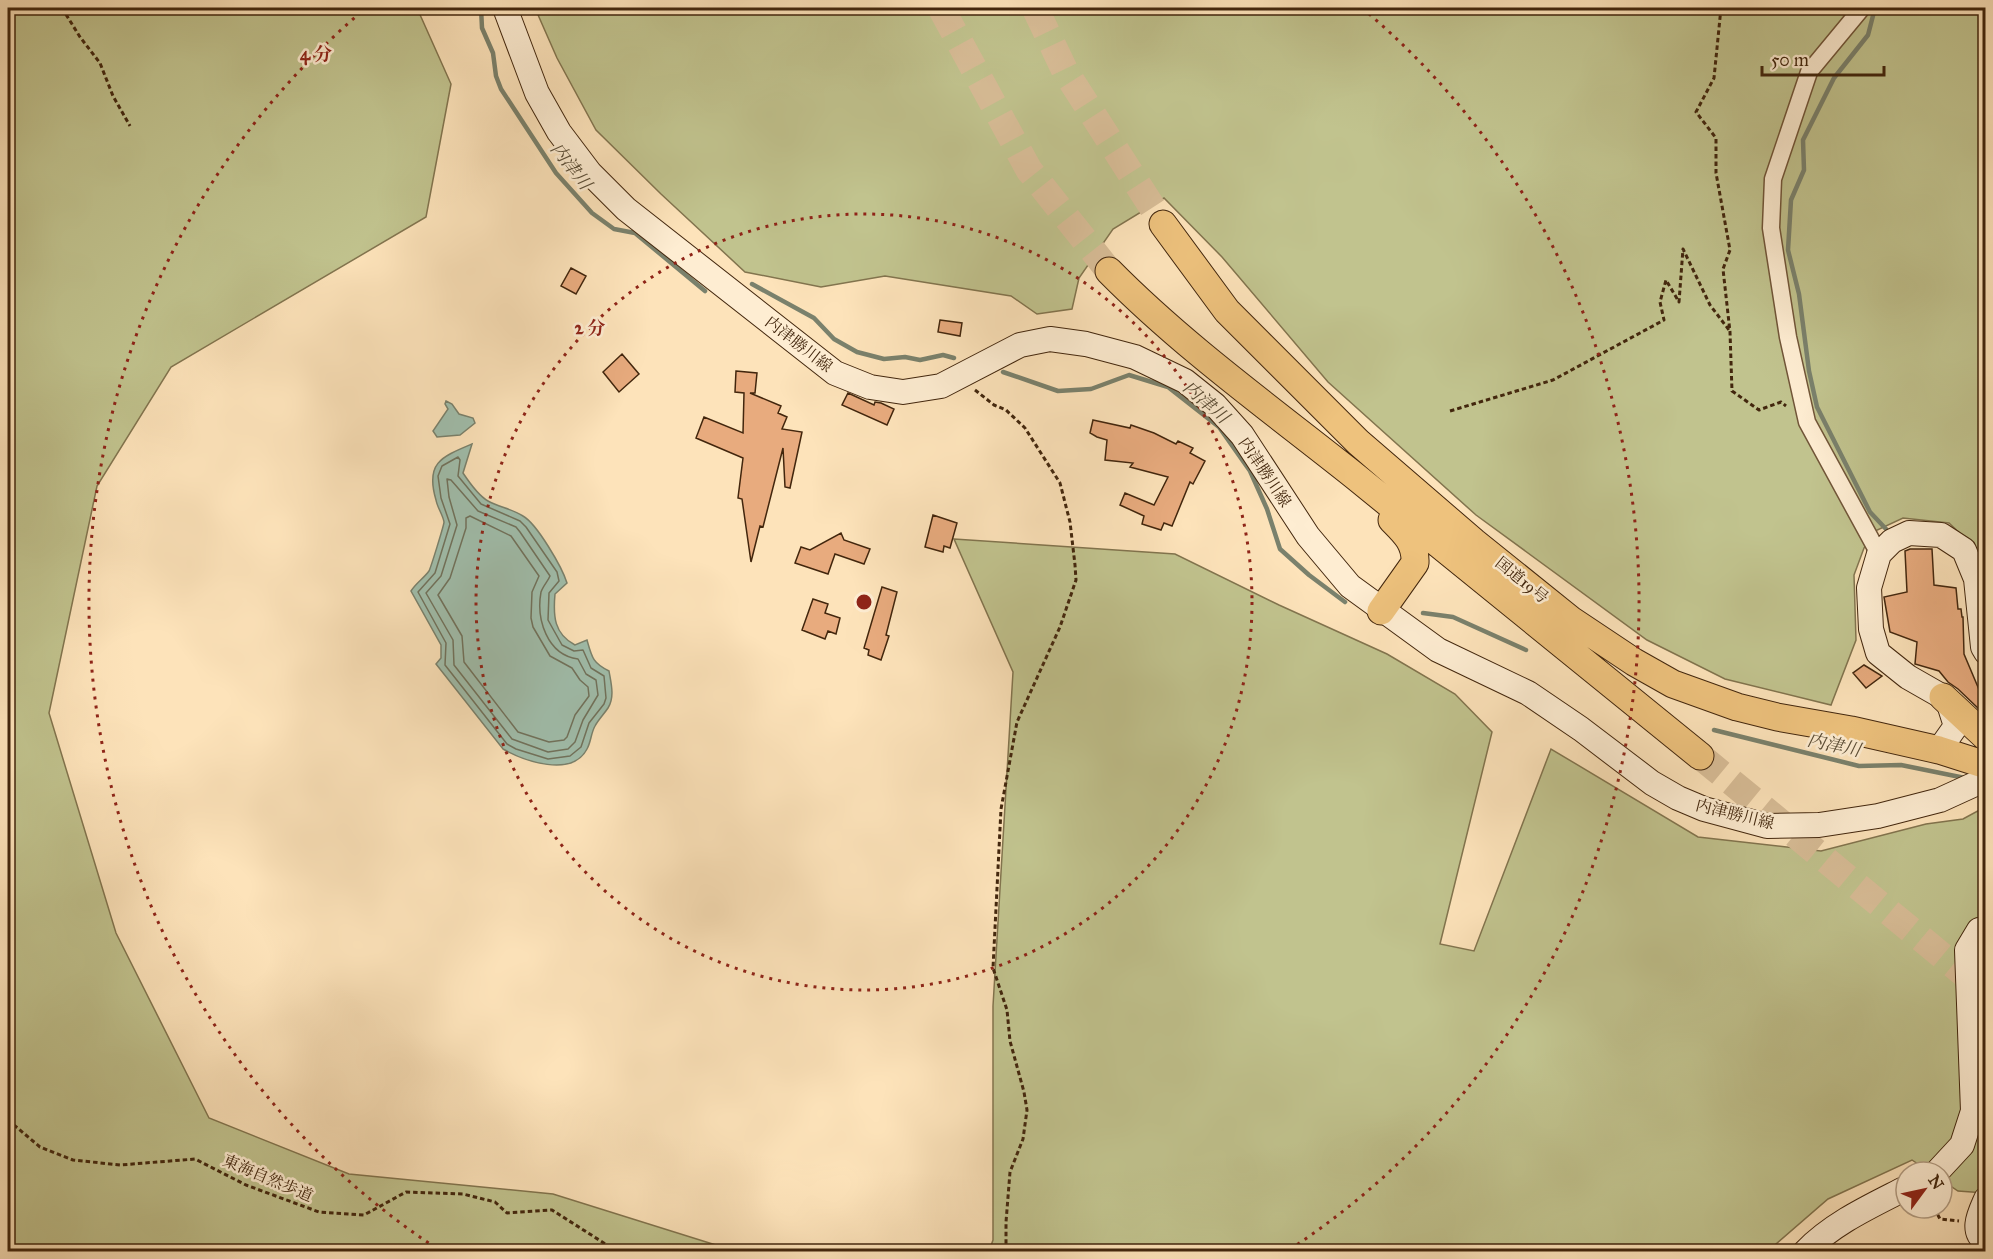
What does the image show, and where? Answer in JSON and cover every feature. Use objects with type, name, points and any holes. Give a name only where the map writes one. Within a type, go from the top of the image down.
[{"type":"highway","name":"国道19号","points":[[1163,224],[1227,311],[1358,442],[1474,542],[1571,620],[1634,662],[1673,684],[1726,703],[1777,717],[1851,730],[1939,750],[1986,765]]},
{"type":"highway","name":"国道19号","points":[[1109,271],[1202,354],[1700,756]]},
{"type":"highway","points":[[1357,478],[1364,498],[1390,518],[1408,536],[1413,545],[1415,563]]},
{"type":"highway","points":[[1381,610],[1415,563],[1425,559],[1443,564],[1501,608],[1522,612]]},
{"type":"highway","points":[[1943,697],[1986,737]]},
{"type":"main road","name":"内津勝川線","points":[[505,8],[537,93],[559,132],[590,173],[626,210],[835,373],[870,387],[903,392],[941,386],[1020,345],[1050,339],[1086,344],[1135,357],[1185,381],[1215,405],[1242,435],[1308,536],[1350,586],[1438,650],[1528,693],[1581,729],[1652,783],[1704,809],[1767,826],[1819,825],[1878,816],[1940,800],[1986,780]]},
{"type":"main road","points":[[1939,750],[1956,726],[1948,704],[1943,697],[1908,677],[1878,653],[1871,629],[1869,588],[1878,554],[1892,541],[1909,533],[1941,535],[1964,550],[1976,579],[1983,647],[1986,652]]},
{"type":"main road","points":[[1948,1160],[1962,1145],[1973,1111],[1967,950],[1979,930],[1986,928]]},
{"type":"main road","points":[[1805,1251],[1816,1239],[1854,1215],[1894,1194]]},
{"type":"main road","points":[[1981,1233],[1986,1199]]},
{"type":"street","points":[[1862,8],[1809,72],[1773,179],[1771,228],[1788,338],[1807,422],[1878,554]]},
{"type":"path","points":[[62,8],[100,63],[113,96],[130,126]]},
{"type":"path","points":[[1721,8],[1714,78],[1696,112],[1716,138],[1716,173],[1730,250],[1723,269],[1730,332],[1732,391],[1760,410],[1782,402],[1807,422]]},
{"type":"path","points":[[1450,411],[1553,380],[1664,320],[1660,302],[1666,280],[1679,302],[1683,249],[1710,305],[1730,332]]},
{"type":"path","points":[[963,376],[981,397],[1006,410],[1025,428],[1060,483],[1070,522],[1076,566],[1076,580],[1060,627],[1017,722],[1001,809],[993,968],[1007,1010],[1010,1041],[1027,1110],[1023,1139],[1010,1172],[1006,1251]]},
{"type":"path","name":"東海自然歩道","points":[[8,1120],[40,1147],[73,1160],[120,1165],[195,1159],[246,1185],[319,1212],[364,1215],[406,1192],[463,1194],[495,1202],[507,1214],[552,1210],[618,1251]]},
{"type":"path","points":[[1943,1220],[1981,1233]]},
{"type":"green space","points":[[8,8],[417,8],[451,84],[426,217],[171,367],[97,486],[49,713],[116,933],[209,1118],[349,1174],[553,1194],[735,1251],[8,1251]]},
{"type":"green space","points":[[535,8],[1985,8],[1985,568],[1969,542],[1949,523],[1903,518],[1875,531],[1864,548],[1854,575],[1856,640],[1831,705],[1725,679],[1647,640],[1476,515],[1328,382],[1222,257],[1164,198],[1113,229],[1079,278],[1072,309],[1037,314],[1011,296],[885,276],[821,287],[745,272],[596,130],[557,58]]},
{"type":"green space","points":[[954,539],[1175,554],[1387,654],[1455,694],[1492,732],[1440,944],[1474,951],[1551,749],[1698,837],[1821,851],[1926,824],[1963,819],[1985,807],[1985,1193],[1958,1191],[1954,1188],[1954,1160],[1894,1160],[1894,1168],[1828,1199],[1768,1251],[989,1251],[993,1240],[993,1006],[1013,672]]},
{"type":"water","points":[[446,401],[452,404],[459,414],[473,418],[475,423],[460,435],[437,437],[433,431],[448,409]]},
{"type":"water","points":[[472,444],[463,473],[485,499],[523,516],[542,536],[567,583],[555,594],[556,624],[568,641],[575,645],[587,640],[594,659],[609,671],[612,690],[610,704],[595,726],[587,749],[580,758],[570,763],[559,765],[535,762],[503,749],[436,664],[441,658],[441,645],[411,591],[429,571],[444,522],[433,488],[434,469],[444,458]]},
{"type":"building","points":[[571,268],[586,276],[576,294],[561,286]]},
{"type":"building","points":[[940,320],[962,323],[960,336],[938,332]]},
{"type":"building","points":[[622,354],[639,374],[619,392],[603,372]]},
{"type":"building","points":[[736,371],[757,373],[755,393],[750,393],[781,406],[778,413],[787,417],[782,429],[802,432],[790,488],[785,487],[783,448],[763,527],[760,526],[751,562],[742,499],[738,498],[743,458],[696,438],[704,417],[743,433],[744,393],[735,392]]},
{"type":"building","points":[[848,393],[874,405],[875,402],[881,403],[894,409],[887,425],[842,405]]},
{"type":"building","points":[[1093,420],[1130,428],[1131,425],[1176,444],[1178,441],[1193,448],[1190,453],[1205,461],[1193,484],[1190,482],[1172,526],[1164,523],[1161,530],[1142,524],[1144,516],[1120,505],[1125,493],[1154,505],[1168,477],[1130,467],[1133,463],[1105,460],[1107,440],[1090,433]]},
{"type":"building","points":[[933,515],[957,523],[950,548],[944,546],[943,552],[925,547]]},
{"type":"building","points":[[841,533],[844,540],[870,549],[864,564],[835,554],[828,574],[795,563],[801,547],[810,550]]},
{"type":"building","points":[[1932,549],[1934,585],[1956,588],[1958,609],[1961,609],[1963,617],[1964,654],[1986,706],[1981,711],[1939,671],[1915,664],[1917,642],[1890,632],[1884,597],[1907,592],[1905,551]]},
{"type":"building","points":[[882,587],[897,592],[886,635],[889,636],[881,660],[868,655],[869,650],[864,648]]},
{"type":"building","points":[[813,599],[828,604],[825,613],[840,618],[836,634],[828,631],[825,639],[802,630]]},
{"type":"building","points":[[1864,665],[1882,676],[1866,688],[1853,673]]},
{"type":"waterway","name":"内津川","points":[[481,8],[482,28],[493,53],[496,76],[501,89],[556,173],[592,213],[614,229],[635,233],[705,291]]},
{"type":"waterway","points":[[1875,8],[1868,35],[1834,78],[1803,140],[1804,170],[1791,200],[1788,250],[1799,294],[1809,371],[1817,407],[1870,512],[1886,529]]},
{"type":"waterway","name":"内津川","points":[[752,284],[814,318],[834,339],[857,352],[884,359],[905,357],[920,360],[943,355],[954,358]]},
{"type":"waterway","name":"内津川","points":[[1003,372],[1058,391],[1091,389],[1129,375],[1168,387],[1219,427],[1250,471],[1267,509],[1280,549],[1309,575],[1345,602]]},
{"type":"waterway","points":[[1981,548],[1986,541]]},
{"type":"waterway","name":"内津川","points":[[1423,613],[1453,617],[1526,650]]},
{"type":"waterway","name":"内津川","points":[[1714,730],[1859,766],[1901,765],[1965,778]]},
{"type":"tunnel","points":[[941,8],[1029,170],[1109,271]]},
{"type":"tunnel","points":[[1035,8],[1065,71],[1163,224]]},
{"type":"tunnel","points":[[1700,756],[1986,992]]}]
